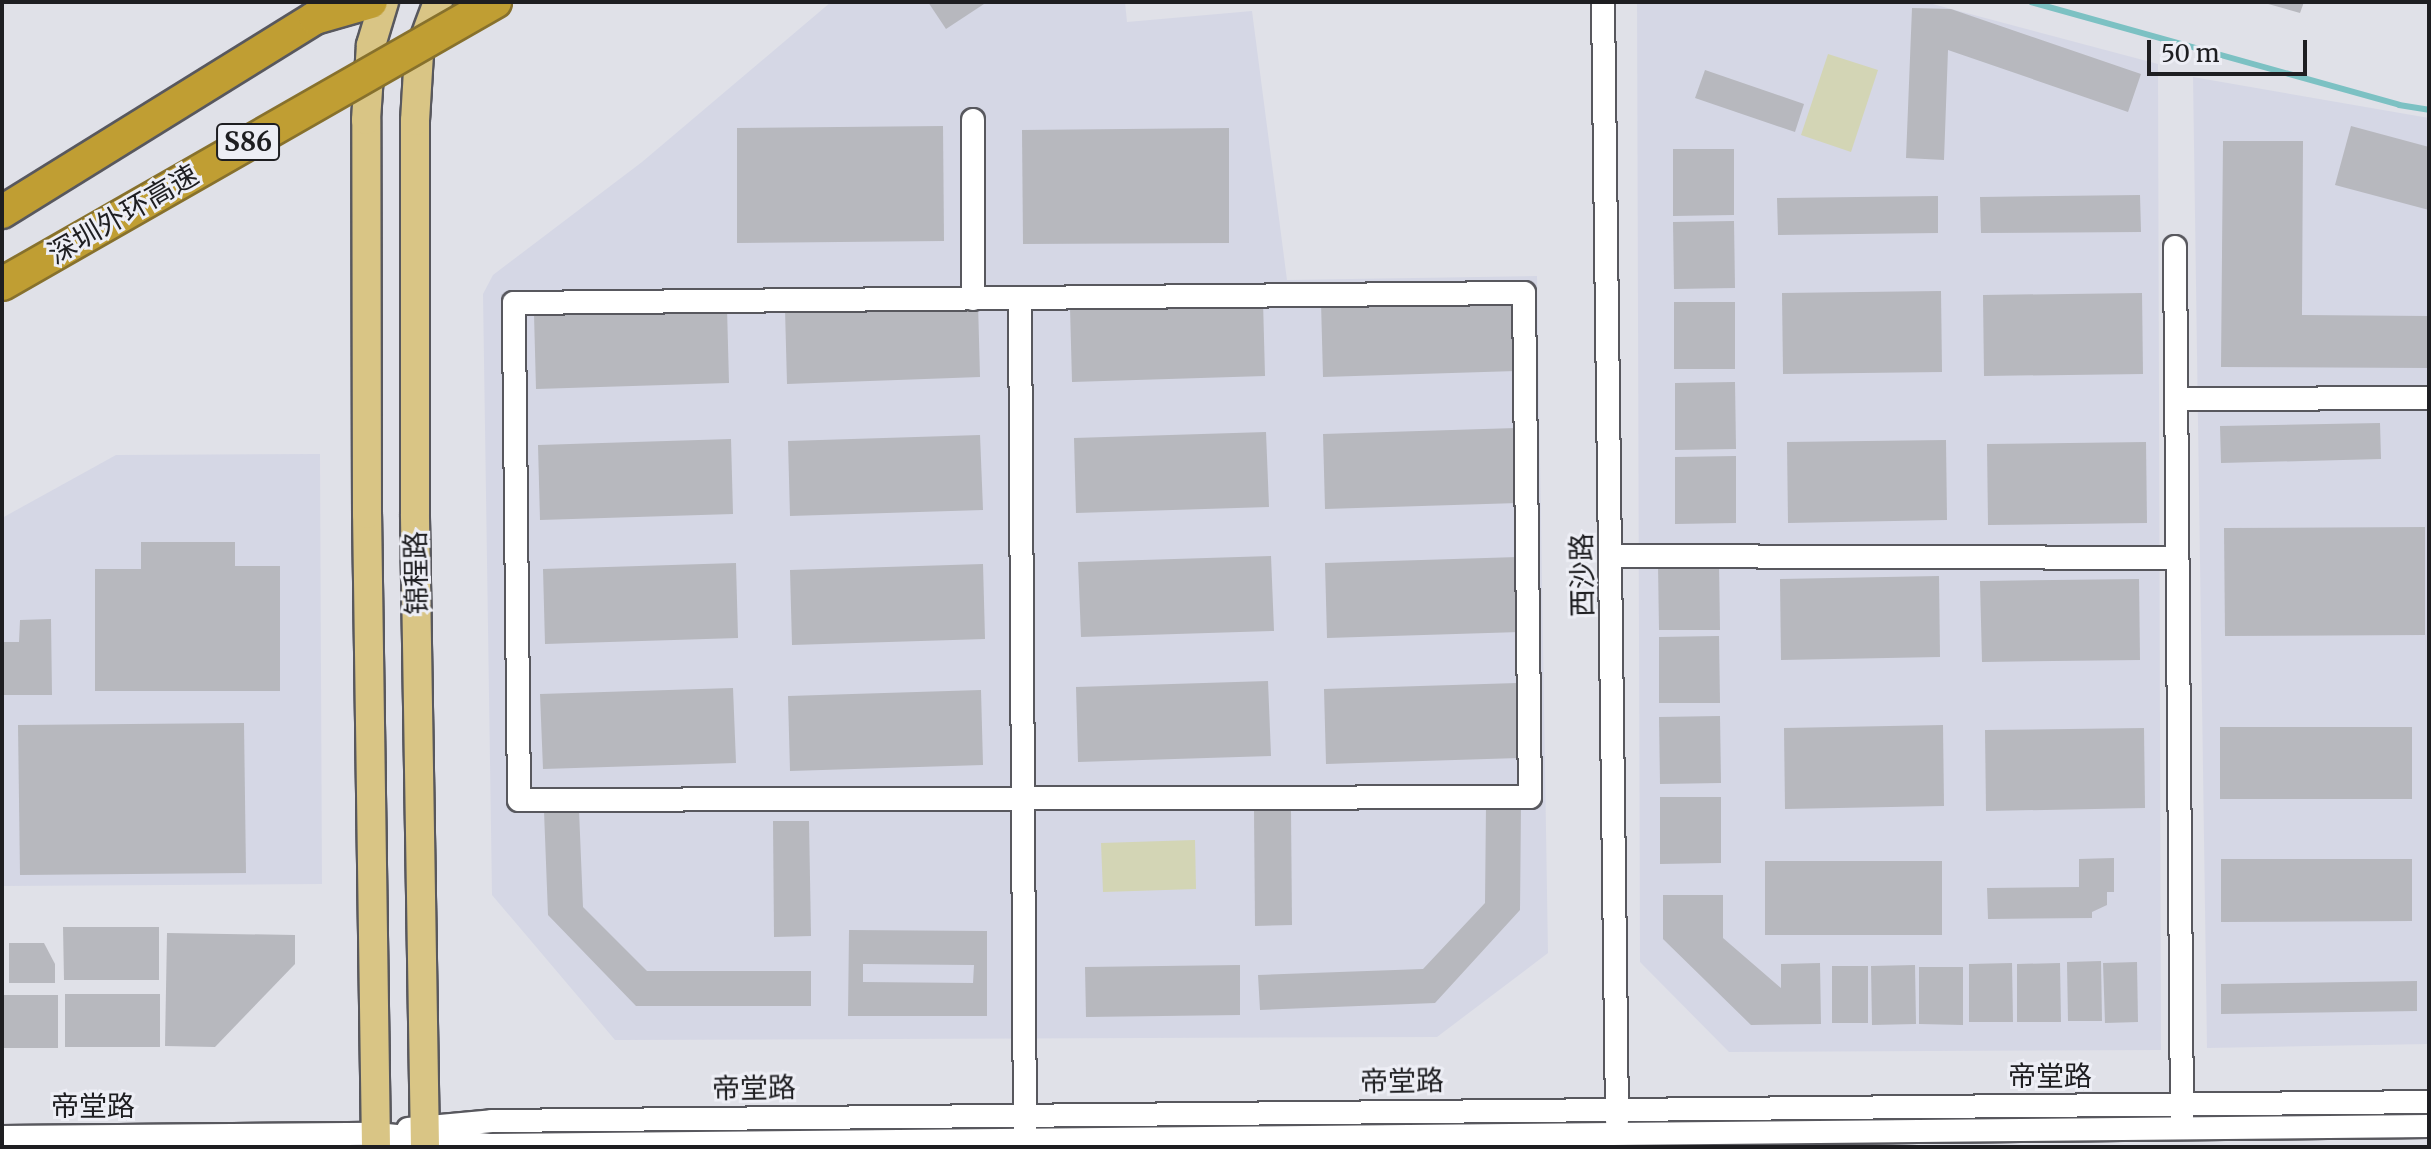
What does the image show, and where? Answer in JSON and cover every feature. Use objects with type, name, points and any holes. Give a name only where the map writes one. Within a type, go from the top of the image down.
[{"type":"highway","name":"S86","points":[[2,212],[315,18],[371,2]]},
{"type":"highway","name":"深圳外环高速","points":[[2,284],[495,2]]},
{"type":"main road","name":"锦程路","points":[[376,1141],[366,120],[371,45],[384,2]]},
{"type":"main road","name":"锦程路","points":[[425,1138],[415,514],[415,121],[419,53],[438,2]]},
{"type":"street","name":"西沙路","points":[[1603,2],[1617,1141]]},
{"type":"street","points":[[973,120],[973,299]]},
{"type":"street","points":[[2175,247],[2182,1129]]},
{"type":"street","points":[[1524,293],[1530,797],[519,800],[514,303],[973,299],[1524,293]]},
{"type":"street","points":[[1020,299],[1025,1139]]},
{"type":"street","points":[[2176,399],[2429,398]]},
{"type":"street","points":[[1612,556],[2177,558]]},
{"type":"street","name":"帝堂路","points":[[425,1138],[492,1121],[2429,1102]]},
{"type":"street","name":"帝堂路","points":[[2,1137],[376,1141],[425,1138],[491,1145],[1025,1139],[1617,1141],[2429,1126]]},
{"type":"shaded area","points":[[831,2],[1125,2],[1127,22],[1252,11],[1287,280],[1537,276],[1548,953],[1437,1037],[615,1040],[492,895],[483,294],[493,275],[642,162]]},
{"type":"shaded area","points":[[1637,2],[1925,2],[2158,64],[2161,1050],[1729,1052],[1640,962]]},
{"type":"shaded area","points":[[2193,77],[2429,118],[2429,1044],[2207,1048]]},
{"type":"shaded area","points":[[320,454],[322,884],[2,886],[2,518],[116,455]]},
{"type":"green space","points":[[1828,54],[1878,70],[1851,152],[1801,135]]},
{"type":"green space","points":[[1195,840],[1196,889],[1103,892],[1101,843]]},
{"type":"building","points":[[928,2],[987,2],[946,29]]},
{"type":"building","points":[[2261,2],[2304,2],[2300,13]]},
{"type":"building","points":[[1912,8],[1951,9],[2141,74],[2128,112],[1948,50],[1944,160],[1906,158]]},
{"type":"building","points":[[1705,70],[1804,104],[1795,132],[1695,98]]},
{"type":"building","points":[[943,126],[944,241],[737,243],[737,128]]},
{"type":"building","points":[[2351,126],[2429,147],[2429,210],[2335,185]]},
{"type":"building","points":[[1229,128],[1229,243],[1023,244],[1022,130]]},
{"type":"building","points":[[2223,141],[2303,141],[2302,315],[2429,316],[2429,368],[2221,367]]},
{"type":"building","points":[[1673,149],[1734,149],[1734,215],[1673,216]]},
{"type":"building","points":[[2140,195],[2141,232],[1981,233],[1980,197]]},
{"type":"building","points":[[1938,196],[1938,233],[1778,235],[1777,198]]},
{"type":"building","points":[[1734,221],[1735,288],[1674,289],[1673,222]]},
{"type":"building","points":[[1941,291],[1942,372],[1783,374],[1782,293]]},
{"type":"building","points":[[2142,293],[2143,374],[1984,376],[1983,295]]},
{"type":"building","points":[[1514,296],[1516,371],[1323,377],[1321,302]]},
{"type":"building","points":[[1263,301],[1265,376],[1072,382],[1070,307]]},
{"type":"building","points":[[1674,302],[1735,302],[1735,369],[1674,369]]},
{"type":"building","points":[[978,303],[980,377],[787,384],[785,309]]},
{"type":"building","points":[[727,308],[729,383],[536,389],[534,314]]},
{"type":"building","points":[[1735,382],[1736,449],[1675,450],[1675,383]]},
{"type":"building","points":[[2380,423],[2381,459],[2221,463],[2220,426]]},
{"type":"building","points":[[1516,428],[1518,503],[1325,509],[1323,434]]},
{"type":"building","points":[[1266,432],[1269,507],[1076,513],[1074,438]]},
{"type":"building","points":[[980,435],[983,510],[790,516],[788,441]]},
{"type":"building","points":[[731,439],[733,514],[540,520],[538,445]]},
{"type":"building","points":[[1946,440],[1947,520],[1788,523],[1787,442]]},
{"type":"building","points":[[2146,442],[2147,523],[1988,525],[1987,444]]},
{"type":"building","points":[[1736,456],[1736,523],[1675,524],[1675,457]]},
{"type":"building","points":[[2425,527],[2425,635],[2225,636],[2224,528]]},
{"type":"building","points":[[141,542],[235,542],[235,566],[280,566],[280,691],[95,691],[95,569],[141,569]]},
{"type":"building","points":[[1271,556],[1274,631],[1081,637],[1078,562]]},
{"type":"building","points":[[1518,557],[1520,632],[1327,638],[1325,563]]},
{"type":"building","points":[[736,563],[738,638],[545,644],[543,569]]},
{"type":"building","points":[[1719,563],[1720,630],[1659,630],[1658,564]]},
{"type":"building","points":[[983,564],[985,639],[792,645],[790,570]]},
{"type":"building","points":[[1939,576],[1940,657],[1781,660],[1780,579]]},
{"type":"building","points":[[2139,579],[2140,660],[1982,662],[1980,581]]},
{"type":"building","points":[[51,619],[52,695],[2,695],[2,642],[19,642],[20,620]]},
{"type":"building","points":[[1719,636],[1720,703],[1659,703],[1659,637]]},
{"type":"building","points":[[1268,681],[1271,756],[1078,762],[1076,687]]},
{"type":"building","points":[[1517,683],[1519,758],[1326,764],[1324,689]]},
{"type":"building","points":[[733,688],[736,763],[543,769],[540,694]]},
{"type":"building","points":[[981,690],[983,765],[790,771],[788,696]]},
{"type":"building","points":[[1720,716],[1721,783],[1660,784],[1659,717]]},
{"type":"building","points":[[244,723],[246,873],[20,875],[18,725]]},
{"type":"building","points":[[1943,725],[1944,806],[1785,809],[1784,728]]},
{"type":"building","points":[[2220,727],[2412,727],[2412,799],[2220,799]]},
{"type":"building","points":[[2144,728],[2145,808],[1986,811],[1985,730]]},
{"type":"building","points":[[1660,797],[1721,797],[1721,863],[1660,864]]},
{"type":"building","points":[[1486,805],[1521,806],[1520,910],[1435,1003],[1260,1010],[1258,975],[1423,969],[1485,903]]},
{"type":"building","points":[[579,810],[583,907],[647,971],[811,971],[811,1006],[636,1006],[548,915],[544,811]]},
{"type":"building","points":[[1254,810],[1291,810],[1292,925],[1255,926]]},
{"type":"building","points":[[773,821],[809,821],[811,936],[774,937]]},
{"type":"building","points":[[2114,858],[2114,892],[2107,892],[2107,905],[2092,912],[2092,918],[1988,919],[1987,888],[2079,887],[2079,859]]},
{"type":"building","points":[[2221,859],[2412,859],[2412,921],[2221,922]]},
{"type":"building","points":[[1765,861],[1942,861],[1942,935],[1765,935]]},
{"type":"building","points":[[1663,895],[1723,895],[1723,938],[1781,988],[1781,964],[1820,963],[1821,1024],[1751,1025],[1663,939]]},
{"type":"building","points":[[63,927],[159,927],[159,980],[64,980]]},
{"type":"building","points":[[849,930],[987,931],[987,1016],[848,1016]],"holes":[[[863,964],[974,965],[973,983],[863,982]]]},
{"type":"building","points":[[167,933],[295,935],[295,964],[215,1047],[165,1046]]},
{"type":"building","points":[[9,943],[44,943],[55,964],[55,983],[9,983]]},
{"type":"building","points":[[2101,961],[2102,1021],[2068,1021],[2067,962]]},
{"type":"building","points":[[2137,962],[2138,1022],[2105,1023],[2103,963]]},
{"type":"building","points":[[2012,963],[2013,1022],[1969,1022],[1969,964]]},
{"type":"building","points":[[2060,963],[2061,1022],[2017,1022],[2017,964]]},
{"type":"building","points":[[1240,965],[1240,1015],[1086,1017],[1085,967]]},
{"type":"building","points":[[1915,965],[1916,1024],[1872,1025],[1871,966]]},
{"type":"building","points":[[1832,966],[1868,966],[1868,1023],[1832,1023]]},
{"type":"building","points":[[1919,967],[1963,967],[1963,1025],[1919,1024]]},
{"type":"building","points":[[2417,981],[2417,1011],[2221,1014],[2221,984]]},
{"type":"building","points":[[65,994],[160,994],[160,1047],[65,1047]]},
{"type":"building","points":[[2,995],[58,995],[58,1048],[2,1048]]},
{"type":"waterway","points":[[2031,2],[2399,105],[2429,110]]}]
